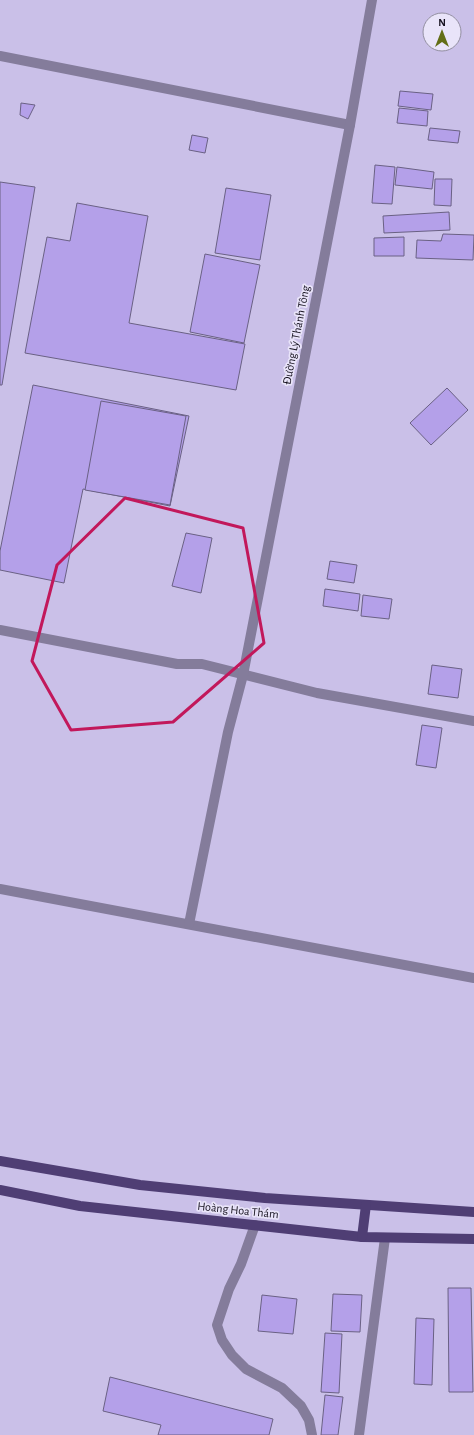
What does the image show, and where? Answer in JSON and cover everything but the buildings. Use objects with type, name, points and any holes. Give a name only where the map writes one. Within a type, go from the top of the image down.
[{"type":"main road","name":"Hoàng Hoa Thám","points":[[0,1161],[140,1185],[265,1198],[474,1212]]},
{"type":"main road","name":"Hoàng Hoa Thám","points":[[0,1190],[80,1206],[362,1237],[474,1239]]},
{"type":"main road","points":[[362,1237],[366,1205]]},
{"type":"street","name":"Đường Lý Thánh Tông","points":[[188,924],[228,732],[243,675],[350,125],[372,0]]},
{"type":"street","points":[[0,56],[350,125]]},
{"type":"street","points":[[0,630],[177,664],[202,664],[318,693],[474,720]]},
{"type":"street","points":[[0,889],[474,978]]},
{"type":"street","points":[[255,1225],[241,1264],[229,1289],[217,1325],[222,1340],[246,1369],[282,1388],[301,1406],[309,1420],[312,1435]]},
{"type":"street","points":[[360,1435],[385,1238]]},
{"type":"highlighted area","points":[[125,498],[243,528],[264,643],[173,722],[71,730],[32,661],[57,565]]}]
